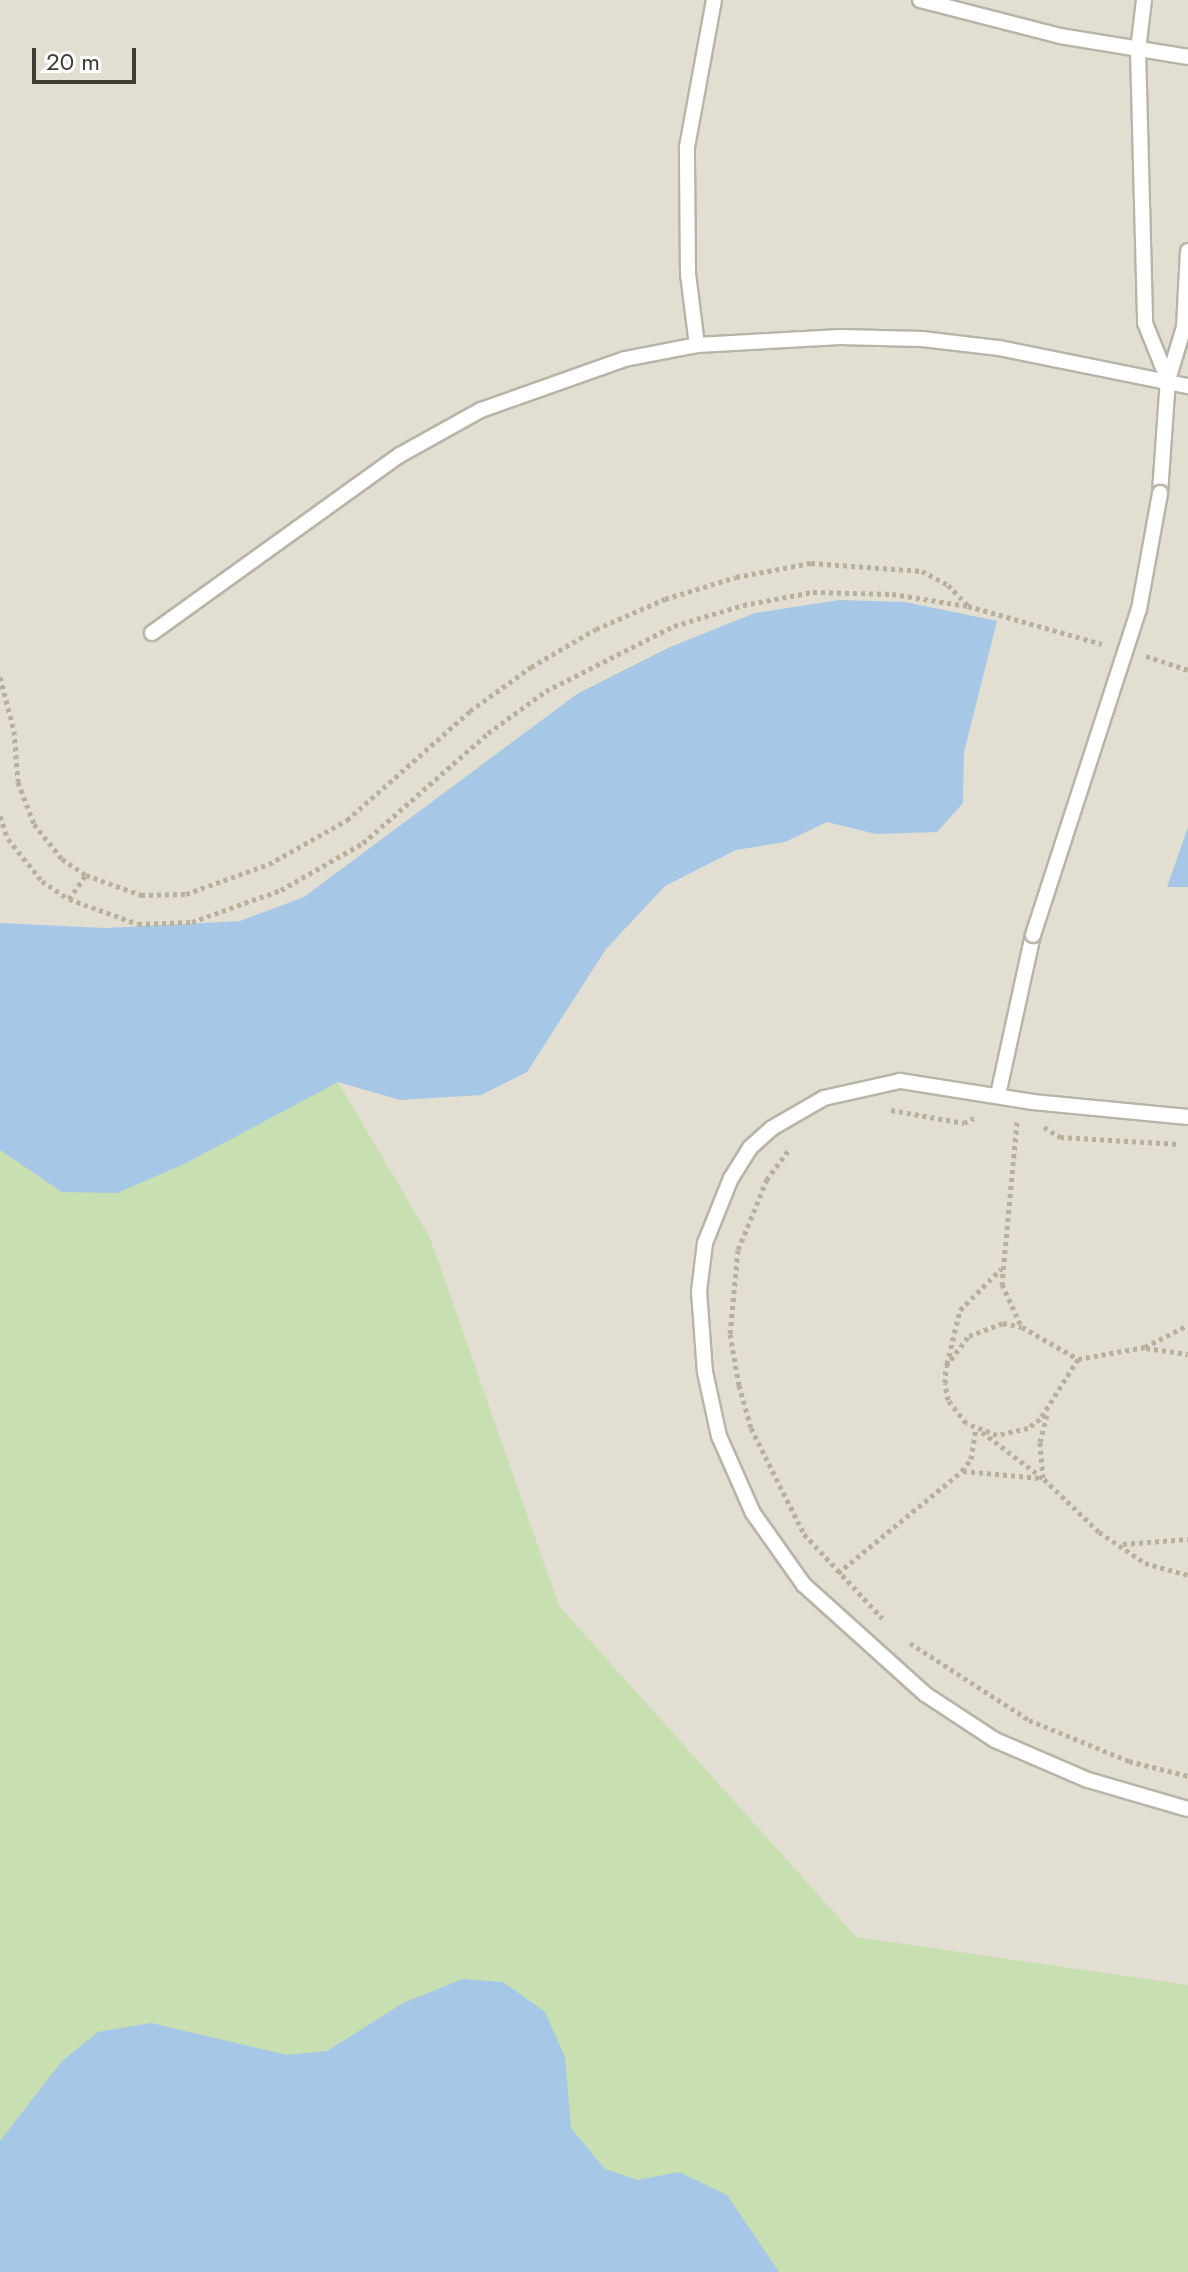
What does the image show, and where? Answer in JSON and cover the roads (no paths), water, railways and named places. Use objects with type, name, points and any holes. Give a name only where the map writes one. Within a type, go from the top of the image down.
[{"type":"lane","points":[[697,345],[688,274],[687,147],[714,0]]},
{"type":"lane","points":[[920,0],[1138,50],[1188,57]]},
{"type":"lane","points":[[1144,0],[1138,50],[1145,323],[1168,380]]},
{"type":"lane","points":[[998,1095],[1033,935],[1139,609],[1156,536],[1168,380],[1184,327],[1188,251]]},
{"type":"lane","points":[[152,633],[333,499],[481,410],[625,359],[697,345],[840,337],[922,339],[1168,380],[1188,386]]},
{"type":"lane","points":[[1188,1117],[1019,1100],[900,1081],[852,1088],[797,1111],[750,1148],[716,1209],[699,1291],[705,1372],[719,1436],[753,1513],[791,1570],[925,1694],[1040,1763],[1188,1809]]},
{"type":"water","points":[[839,600],[905,602],[997,621],[964,752],[963,803],[937,832],[876,834],[827,822],[785,842],[736,850],[665,886],[606,949],[527,1072],[481,1095],[400,1100],[338,1082],[184,1164],[117,1193],[62,1192],[0,1150],[0,923],[105,928],[240,921],[304,897],[577,694],[668,648],[755,613]]},
{"type":"water","points":[[1188,827],[1188,887],[1167,887]]},
{"type":"water","points":[[463,1979],[503,1982],[545,2012],[565,2057],[571,2128],[605,2169],[638,2180],[679,2172],[727,2195],[779,2272],[0,2272],[0,2141],[62,2061],[98,2032],[151,2023],[287,2055],[327,2051],[403,2003]]}]
